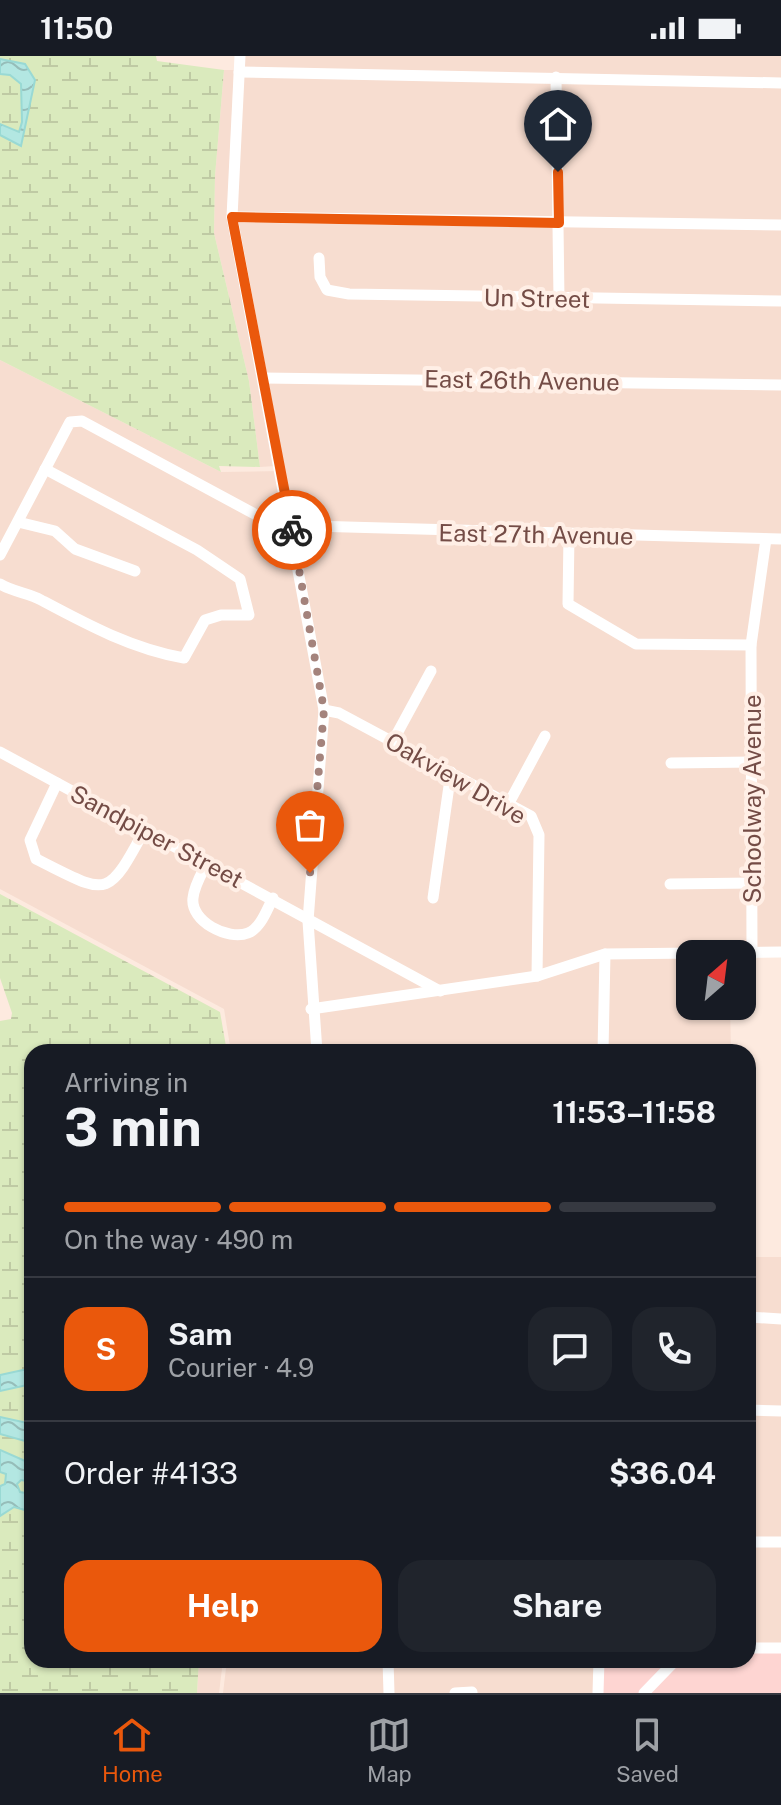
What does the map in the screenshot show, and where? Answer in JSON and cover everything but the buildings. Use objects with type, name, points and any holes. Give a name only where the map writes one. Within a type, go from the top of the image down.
[{"type":"street","points":[[240,56],[232,217],[324,710],[308,921],[311,1009],[316,1044]]},
{"type":"street","points":[[239,72],[781,83]]},
{"type":"street","points":[[556,77],[559,299]]},
{"type":"street","points":[[232,217],[781,225]]},
{"type":"street","name":"Un Street","points":[[319,258],[320,277],[327,290],[349,294],[781,301]]},
{"type":"street","name":"East 26th Avenue","points":[[263,378],[781,385]]},
{"type":"street","name":"East 27th Avenue","points":[[45,469],[70,422],[82,421],[275,525],[292,528],[781,539]]},
{"type":"street","points":[[0,555],[45,469],[197,550],[240,579],[249,615],[221,615],[205,620],[184,658],[82,624],[37,598],[0,584]]},
{"type":"street","points":[[18,522],[55,531],[75,549],[135,571]]},
{"type":"street","points":[[569,534],[568,604],[636,644],[751,645]]},
{"type":"street","name":"Schoolway Avenue","points":[[752,940],[754,762],[751,645],[766,539]]},
{"type":"street","points":[[393,741],[431,671]]},
{"type":"street","name":"Oakview Drive","points":[[324,710],[339,713],[531,816],[539,835],[537,976]]},
{"type":"street","points":[[509,803],[545,736]]},
{"type":"street","name":"Sandpiper Street","points":[[0,752],[440,991]]},
{"type":"street","points":[[671,763],[754,762]]},
{"type":"street","points":[[433,898],[451,772]]},
{"type":"street","points":[[57,783],[30,840],[36,859],[91,886],[106,886],[119,877],[145,829]]},
{"type":"street","points":[[207,863],[192,895],[193,906],[201,921],[232,935],[247,934],[257,928],[273,898]]},
{"type":"street","points":[[670,884],[753,883]]},
{"type":"street","points":[[756,950],[781,952]]},
{"type":"street","points":[[311,1009],[537,976],[605,954],[676,952]]},
{"type":"street","points":[[603,1044],[605,954]]},
{"type":"street","points":[[756,1317],[781,1319]]},
{"type":"street","points":[[756,1410],[781,1411]]},
{"type":"street","points":[[756,1542],[781,1542]]},
{"type":"street","points":[[756,1648],[781,1648]]},
{"type":"street","points":[[388,1668],[389,1693]]},
{"type":"street","points":[[598,1693],[599,1668]]},
{"type":"street","points":[[644,1693],[668,1668]]},
{"type":"street","points":[[455,1693],[472,1692]]},
{"type":"shaded area","points":[[240,56],[781,56],[781,952],[756,953],[756,940],[676,940],[676,1020],[730,1020],[731,1044],[230,1044],[224,1009],[0,889],[0,360],[221,472],[280,471],[232,217]]},
{"type":"shaded area","points":[[224,70],[234,70],[227,218],[275,466],[260,467],[249,381],[214,233],[215,176]]},
{"type":"shaded area","points":[[756,1257],[781,1257],[781,1645],[756,1645]]},
{"type":"shaded area","points":[[756,1645],[781,1645],[781,1693],[598,1693],[599,1668],[756,1668]]},
{"type":"shaded area","points":[[199,1668],[222,1668],[219,1693],[197,1693]]},
{"type":"shaded area","points":[[226,1668],[599,1668],[598,1693],[223,1693]]},
{"type":"green space","points":[[0,56],[156,56],[157,61],[224,70],[215,176],[214,233],[249,381],[260,467],[219,466],[221,472],[0,360],[0,135],[21,146],[35,80],[25,64],[0,59]]},
{"type":"green space","points":[[0,74],[10,75],[21,84],[22,122],[19,132],[0,124]]},
{"type":"green space","points":[[0,894],[220,1012],[226,1044],[24,1044],[24,1668],[199,1668],[197,1693],[0,1693],[0,1021],[11,1019],[12,1013],[0,978]]},
{"type":"water","points":[[0,59],[25,64],[35,80],[21,146],[0,135],[0,124],[19,132],[22,122],[21,84],[10,75],[0,74]]},
{"type":"water","points":[[24,1370],[24,1386],[0,1391],[0,1375]]},
{"type":"water","points":[[0,1417],[24,1422],[24,1441],[0,1434]]},
{"type":"water","points":[[0,1450],[24,1460],[24,1481],[17,1484],[20,1492],[24,1493],[24,1510],[14,1507],[0,1516],[0,1486],[5,1484],[6,1474],[0,1472]]},
{"type":"way so far","points":[[292,530],[324,710],[310,873]]},
{"type":"route","points":[[292,530],[232,217],[559,223],[558,172]]}]
